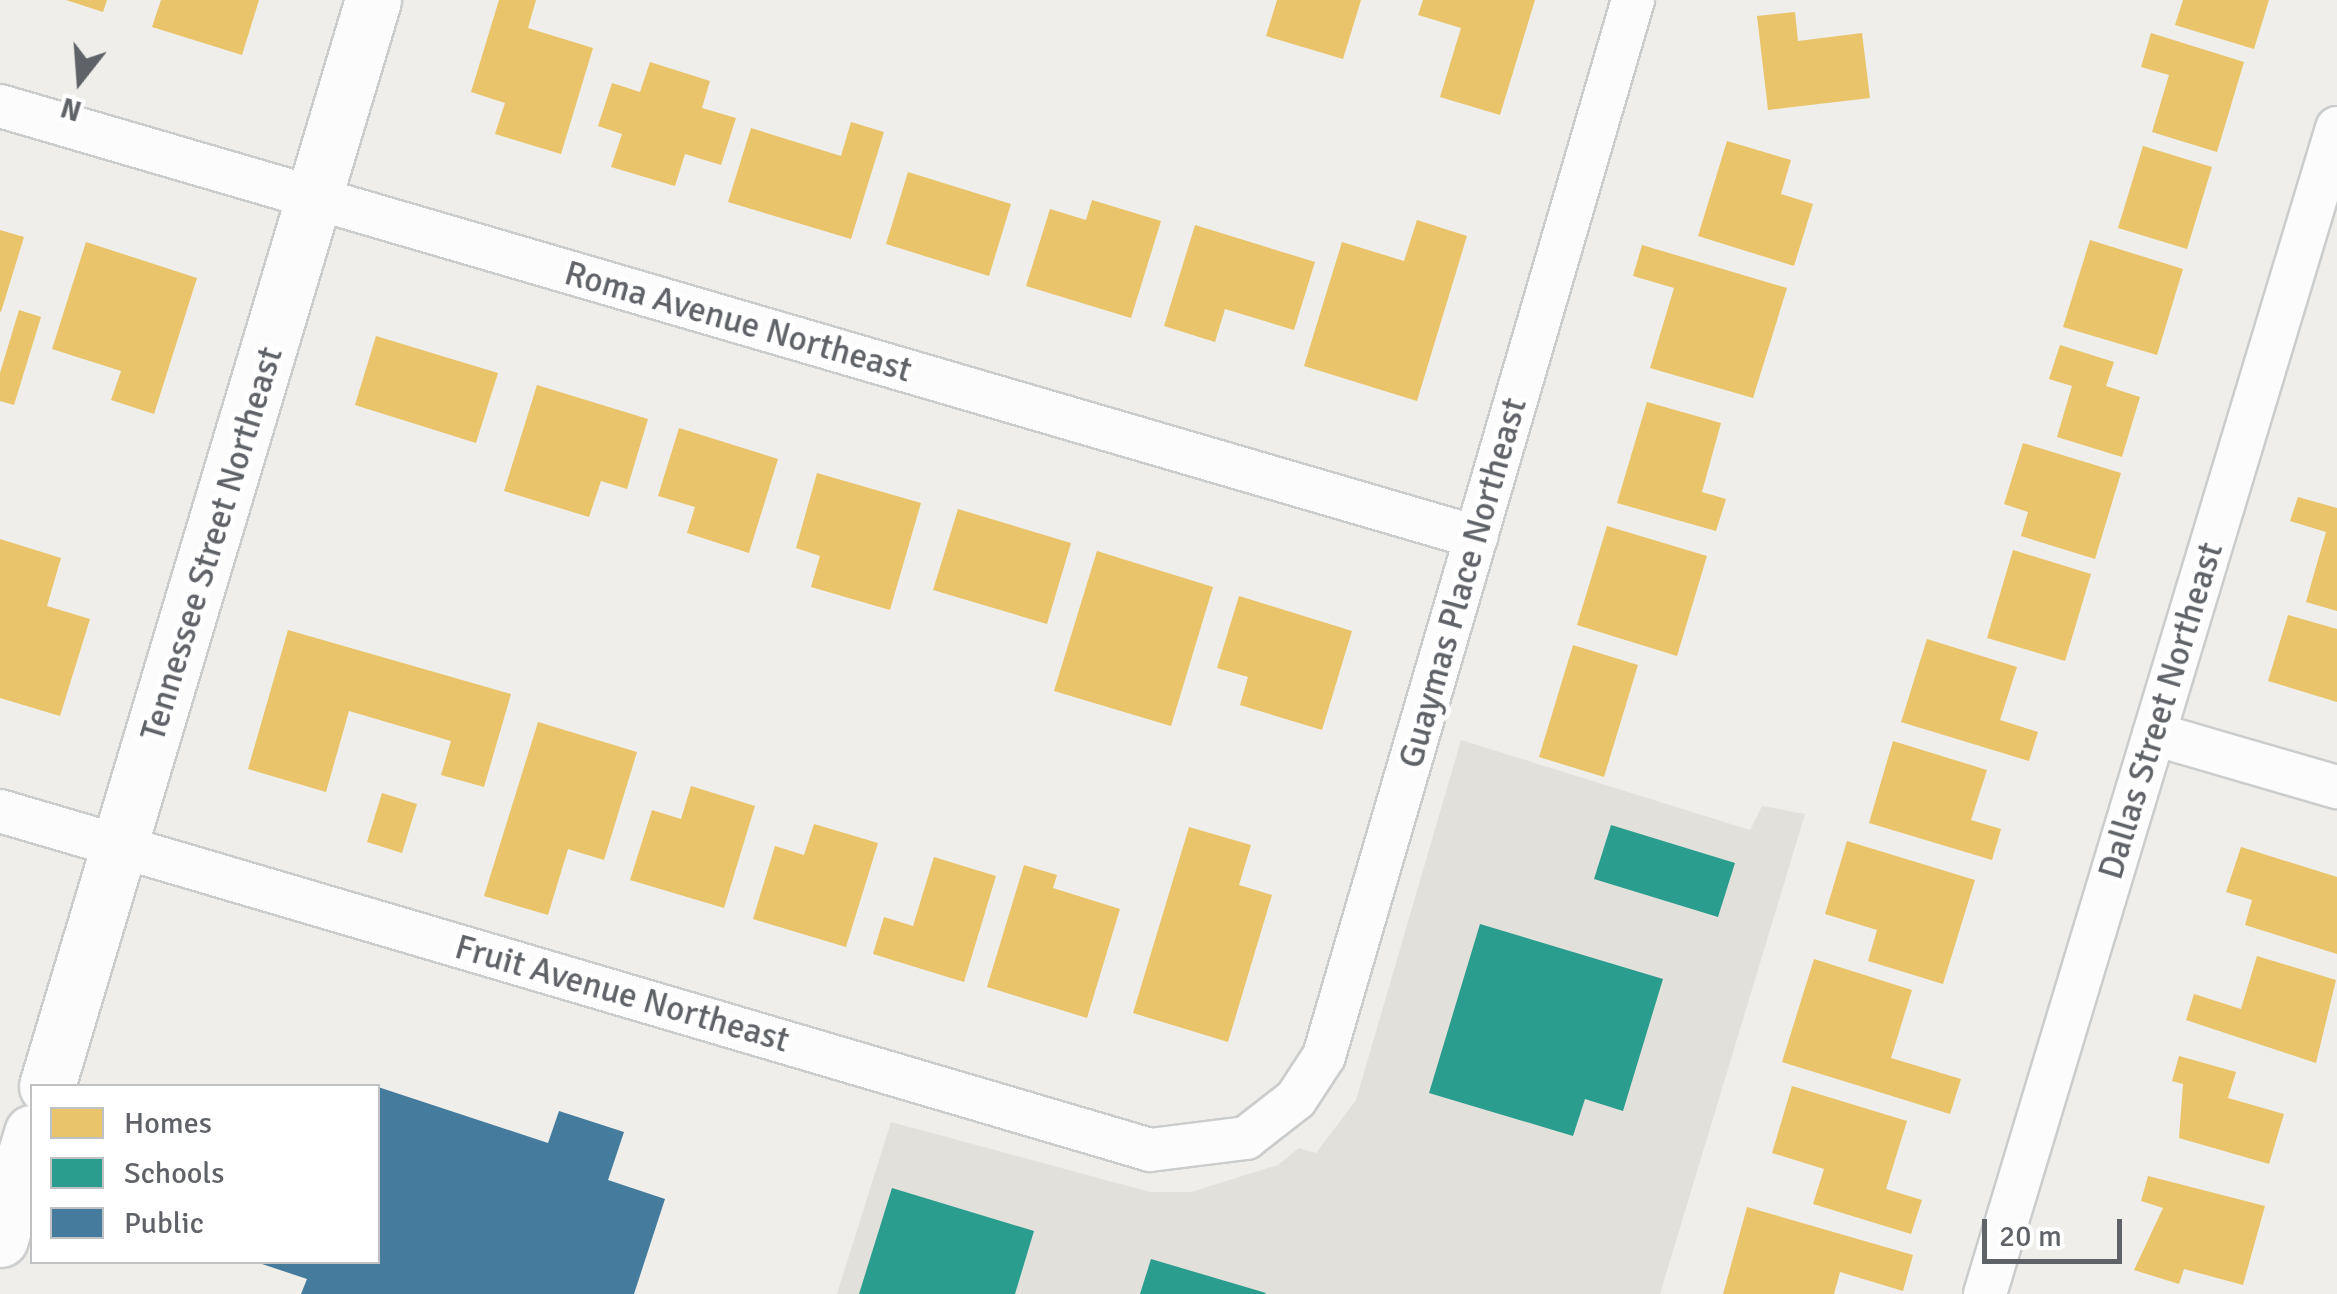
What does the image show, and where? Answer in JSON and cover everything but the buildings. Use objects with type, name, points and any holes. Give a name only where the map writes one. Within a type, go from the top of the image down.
[{"type":"street","name":"Tennessee Street Northeast","points":[[48,1084],[373,0]]},
{"type":"street","name":"Guaymas Place Northeast","points":[[1246,1138],[1296,1099],[1324,1056],[1633,0]]},
{"type":"street","name":"Roma Avenue Northeast","points":[[0,106],[1476,537]]},
{"type":"street","name":"Dallas Street Northeast","points":[[1985,1294],[2337,128]]},
{"type":"street","points":[[2154,734],[2337,787]]},
{"type":"street","name":"Fruit Avenue Northeast","points":[[0,811],[1150,1150],[1246,1138]]},
{"type":"street","points":[[0,1239],[30,1140]]},
{"type":"shaded area","points":[[1461,740],[1750,830],[1762,806],[1805,814],[1660,1294],[837,1294],[891,1122],[1150,1192],[1191,1192],[1278,1165],[1299,1148],[1316,1153],[1356,1100]]}]
